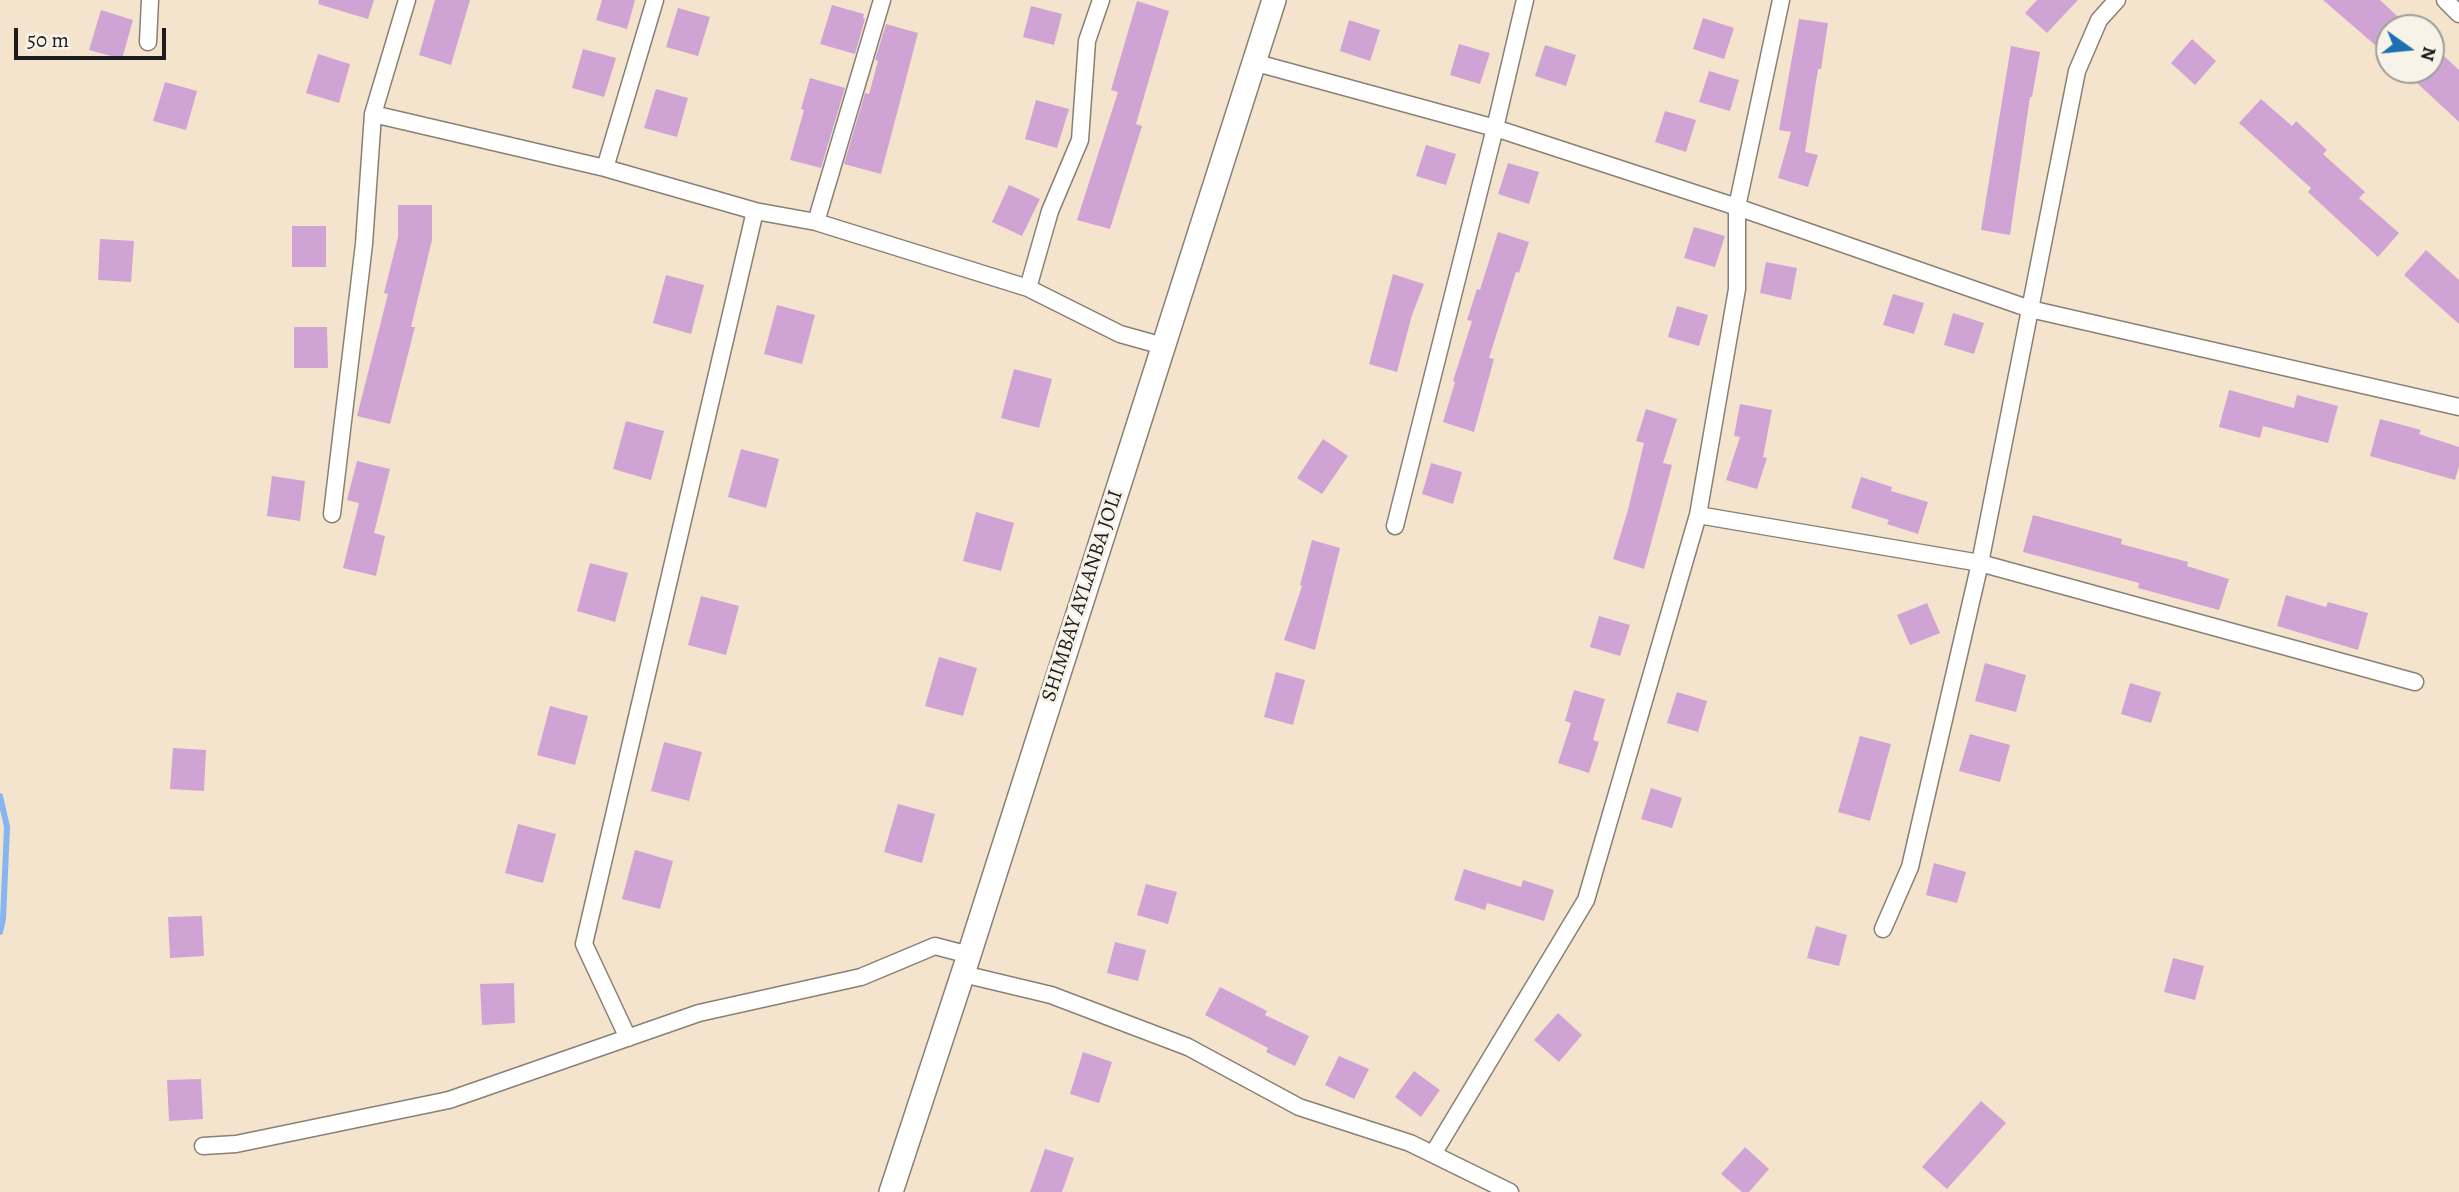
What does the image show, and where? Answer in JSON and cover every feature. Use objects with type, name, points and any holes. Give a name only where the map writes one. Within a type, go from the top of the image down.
[{"type":"main road","points":[[891,1192],[1274,0]]},
{"type":"street","points":[[148,42],[150,0]]},
{"type":"street","points":[[332,514],[364,244],[373,114],[407,0]]},
{"type":"street","points":[[605,168],[655,0]]},
{"type":"street","points":[[817,222],[882,0]]},
{"type":"street","points":[[1028,288],[1050,211],[1080,140],[1087,41],[1101,0]]},
{"type":"street","points":[[1395,526],[1525,0]]},
{"type":"street","points":[[1433,1154],[1586,900],[1698,515],[1737,289],[1737,207],[1782,0]]},
{"type":"street","points":[[1883,929],[1910,867],[1980,563],[2077,71],[2099,20],[2117,0]]},
{"type":"street","points":[[2445,0],[2459,13]]},
{"type":"street","points":[[1253,62],[1495,128],[1737,207],[2029,309],[2459,407]]},
{"type":"street","points":[[373,114],[605,168],[755,211],[817,222],[1028,288],[1120,334],[1163,346]]},
{"type":"street","points":[[628,1038],[584,944],[755,211]]},
{"type":"street","points":[[1698,515],[1980,563],[2416,682]]},
{"type":"street","points":[[203,1146],[236,1144],[449,1100],[699,1013],[861,976],[935,946],[966,965],[1175,1042],[1299,1107],[1410,1143],[1510,1192]]},
{"type":"building","points":[[319,0],[374,0],[368,19],[318,4]]},
{"type":"building","points":[[435,0],[470,0],[451,65],[419,55]]},
{"type":"building","points":[[602,0],[635,0],[627,29],[596,20]]},
{"type":"building","points":[[2037,0],[2078,0],[2047,33],[2025,13]]},
{"type":"building","points":[[2323,0],[2380,0],[2395,14],[2375,14],[2375,45]]},
{"type":"building","points":[[1137,1],[1169,11],[1136,124],[1142,126],[1110,229],[1077,220],[1118,92],[1111,90]]},
{"type":"building","points":[[832,5],[864,14],[855,54],[820,44]]},
{"type":"building","points":[[1031,6],[1062,14],[1054,45],[1023,37]]},
{"type":"building","points":[[678,8],[710,17],[698,56],[666,47]]},
{"type":"building","points":[[101,10],[133,20],[122,59],[89,50]]},
{"type":"building","points":[[1703,18],[1734,28],[1724,59],[1693,49]]},
{"type":"building","points":[[1799,19],[1828,23],[1805,152],[1818,155],[1808,187],[1778,178],[1791,132],[1779,130]]},
{"type":"building","points":[[1349,20],[1380,30],[1370,61],[1340,51]]},
{"type":"building","points":[[886,24],[918,33],[881,174],[844,164],[865,93],[869,94],[878,61],[875,60]]},
{"type":"building","points":[[2192,39],[2216,61],[2195,85],[2171,63]]},
{"type":"building","points":[[1459,44],[1490,53],[1480,84],[1450,75]]},
{"type":"building","points":[[1545,45],[1576,55],[1566,86],[1535,76]]},
{"type":"building","points":[[2011,46],[2040,52],[2030,97],[2010,235],[1981,230]]},
{"type":"building","points":[[583,49],[616,58],[604,97],[572,88]]},
{"type":"building","points":[[318,54],[350,64],[339,103],[306,93]]},
{"type":"building","points":[[2445,57],[2459,70],[2459,122],[2418,84],[2445,84]]},
{"type":"building","points":[[1709,71],[1739,80],[1730,111],[1699,102]]},
{"type":"building","points":[[810,78],[845,88],[821,168],[790,160]]},
{"type":"building","points":[[165,82],[197,91],[186,130],[153,121]]},
{"type":"building","points":[[656,89],[688,98],[677,137],[644,128]]},
{"type":"building","points":[[2261,99],[2292,126],[2296,121],[2327,150],[2323,154],[2365,192],[2359,198],[2399,233],[2378,257],[2308,192],[2311,188],[2239,123]]},
{"type":"building","points":[[1036,100],[1069,109],[1057,148],[1025,139]]},
{"type":"building","points":[[1665,111],[1696,120],[1686,152],[1655,142]]},
{"type":"building","points":[[1426,145],[1456,154],[1446,185],[1416,176]]},
{"type":"building","points":[[1508,163],[1539,172],[1529,204],[1498,194]]},
{"type":"building","points":[[1009,185],[1040,199],[1022,236],[992,222]]},
{"type":"building","points":[[398,205],[432,205],[432,240],[411,327],[415,327],[390,424],[357,416],[388,294],[384,293],[398,237]]},
{"type":"building","points":[[292,226],[326,226],[326,267],[292,267]]},
{"type":"building","points":[[1694,227],[1725,236],[1715,267],[1684,258]]},
{"type":"building","points":[[1498,232],[1529,242],[1519,273],[1516,272],[1489,358],[1494,359],[1474,432],[1443,422],[1472,321],[1467,320],[1477,289],[1480,290]]},
{"type":"building","points":[[100,239],[134,241],[131,282],[98,280]]},
{"type":"building","points":[[2426,250],[2459,280],[2459,324],[2404,275]]},
{"type":"building","points":[[1766,262],[1797,268],[1791,300],[1760,293]]},
{"type":"building","points":[[1393,274],[1424,284],[1412,315],[1397,372],[1369,364]]},
{"type":"building","points":[[666,275],[704,285],[691,334],[653,323]]},
{"type":"building","points":[[1893,294],[1924,303],[1914,334],[1883,325]]},
{"type":"building","points":[[777,305],[815,315],[802,364],[764,354]]},
{"type":"building","points":[[1677,306],[1708,315],[1699,346],[1668,337]]},
{"type":"building","points":[[1953,313],[1984,323],[1974,354],[1944,345]]},
{"type":"building","points":[[294,327],[327,327],[328,368],[294,368]]},
{"type":"building","points":[[1014,369],[1052,379],[1039,428],[1001,418]]},
{"type":"building","points":[[2229,390],[2294,408],[2297,395],[2338,406],[2328,443],[2263,426],[2260,438],[2219,427]]},
{"type":"building","points":[[1740,404],[1772,410],[1763,457],[1767,458],[1757,489],[1726,480],[1740,437],[1734,436]]},
{"type":"building","points":[[1646,409],[1677,419],[1663,463],[1672,465],[1644,569],[1613,559],[1644,443],[1636,441]]},
{"type":"building","points":[[2380,419],[2421,430],[2419,434],[2459,447],[2459,466],[2455,480],[2370,456]]},
{"type":"building","points":[[626,421],[664,431],[651,480],[613,469]]},
{"type":"building","points":[[1323,439],[1348,456],[1322,494],[1297,478]]},
{"type":"building","points":[[741,449],[779,459],[766,508],[728,497]]},
{"type":"building","points":[[357,461],[390,469],[374,533],[385,536],[376,576],[343,568],[359,503],[347,500]]},
{"type":"building","points":[[1431,463],[1462,472],[1453,504],[1422,494]]},
{"type":"building","points":[[272,476],[305,481],[300,521],[267,516]]},
{"type":"building","points":[[1861,477],[1892,487],[1891,491],[1928,502],[1918,534],[1887,524],[1889,520],[1851,508]]},
{"type":"building","points":[[976,512],[1014,523],[1001,571],[963,561]]},
{"type":"building","points":[[2033,515],[2122,539],[2121,544],[2188,562],[2187,566],[2229,579],[2219,610],[2138,588],[2139,583],[2023,552]]},
{"type":"building","points":[[1312,540],[1340,548],[1315,650],[1284,640],[1302,586],[1300,585]]},
{"type":"building","points":[[590,563],[628,573],[615,622],[577,611]]},
{"type":"building","points":[[2286,595],[2326,607],[2328,602],[2368,613],[2358,650],[2277,626]]},
{"type":"building","points":[[701,596],[739,606],[726,655],[688,645]]},
{"type":"building","points":[[1927,603],[1940,633],[1910,645],[1897,615]]},
{"type":"building","points":[[1599,616],[1630,625],[1620,656],[1590,647]]},
{"type":"building","points":[[939,657],[977,668],[963,716],[925,706]]},
{"type":"building","points":[[1985,663],[2026,675],[2016,712],[1975,701]]},
{"type":"building","points":[[1276,672],[1305,680],[1293,725],[1264,717]]},
{"type":"building","points":[[2130,683],[2161,692],[2151,723],[2121,714]]},
{"type":"building","points":[[1574,690],[1605,699],[1593,740],[1599,742],[1589,773],[1558,763],[1571,723],[1565,721]]},
{"type":"building","points":[[1677,692],[1707,701],[1698,732],[1667,723]]},
{"type":"building","points":[[550,706],[588,716],[575,765],[537,755]]},
{"type":"building","points":[[1970,734],[2010,745],[2000,782],[1959,771]]},
{"type":"building","points":[[1860,736],[1891,744],[1870,821],[1838,812]]},
{"type":"building","points":[[664,742],[702,752],[689,801],[651,791]]},
{"type":"building","points":[[173,748],[206,750],[204,791],[170,789]]},
{"type":"building","points":[[1651,788],[1682,798],[1672,828],[1641,819]]},
{"type":"building","points":[[898,804],[935,814],[922,863],[884,852]]},
{"type":"building","points":[[518,824],[556,834],[543,883],[505,873]]},
{"type":"building","points":[[635,850],[673,861],[660,909],[622,899]]},
{"type":"building","points":[[1934,863],[1966,872],[1957,903],[1926,895]]},
{"type":"building","points":[[1464,869],[1521,887],[1523,880],[1554,890],[1544,921],[1487,903],[1485,910],[1454,900]]},
{"type":"building","points":[[1146,884],[1177,892],[1168,924],[1137,915]]},
{"type":"building","points":[[202,916],[204,956],[170,958],[168,917]]},
{"type":"building","points":[[1816,926],[1847,935],[1839,966],[1807,958]]},
{"type":"building","points":[[1115,942],[1146,950],[1138,981],[1107,973]]},
{"type":"building","points":[[2173,958],[2204,966],[2195,1000],[2164,992]]},
{"type":"building","points":[[514,983],[515,1023],[482,1025],[480,984]]},
{"type":"building","points":[[1220,987],[1267,1011],[1265,1015],[1309,1036],[1295,1066],[1266,1052],[1268,1048],[1205,1015]]},
{"type":"building","points":[[1558,1013],[1582,1035],[1559,1062],[1534,1040]]},
{"type":"building","points":[[1083,1052],[1112,1062],[1099,1103],[1070,1094]]},
{"type":"building","points":[[1339,1056],[1369,1069],[1354,1099],[1325,1085]]},
{"type":"building","points":[[1414,1071],[1440,1090],[1421,1117],[1395,1097]]},
{"type":"building","points":[[201,1079],[203,1119],[169,1121],[167,1080]]},
{"type":"building","points":[[1981,1101],[2006,1123],[1947,1189],[1922,1167]]},
{"type":"building","points":[[1745,1147],[1769,1169],[1749,1192],[1742,1192],[1721,1174]]},
{"type":"building","points":[[1045,1149],[1074,1158],[1062,1192],[1030,1192]]},
{"type":"waterway","points":[[0,796],[7,827],[3,919],[0,932]]}]
